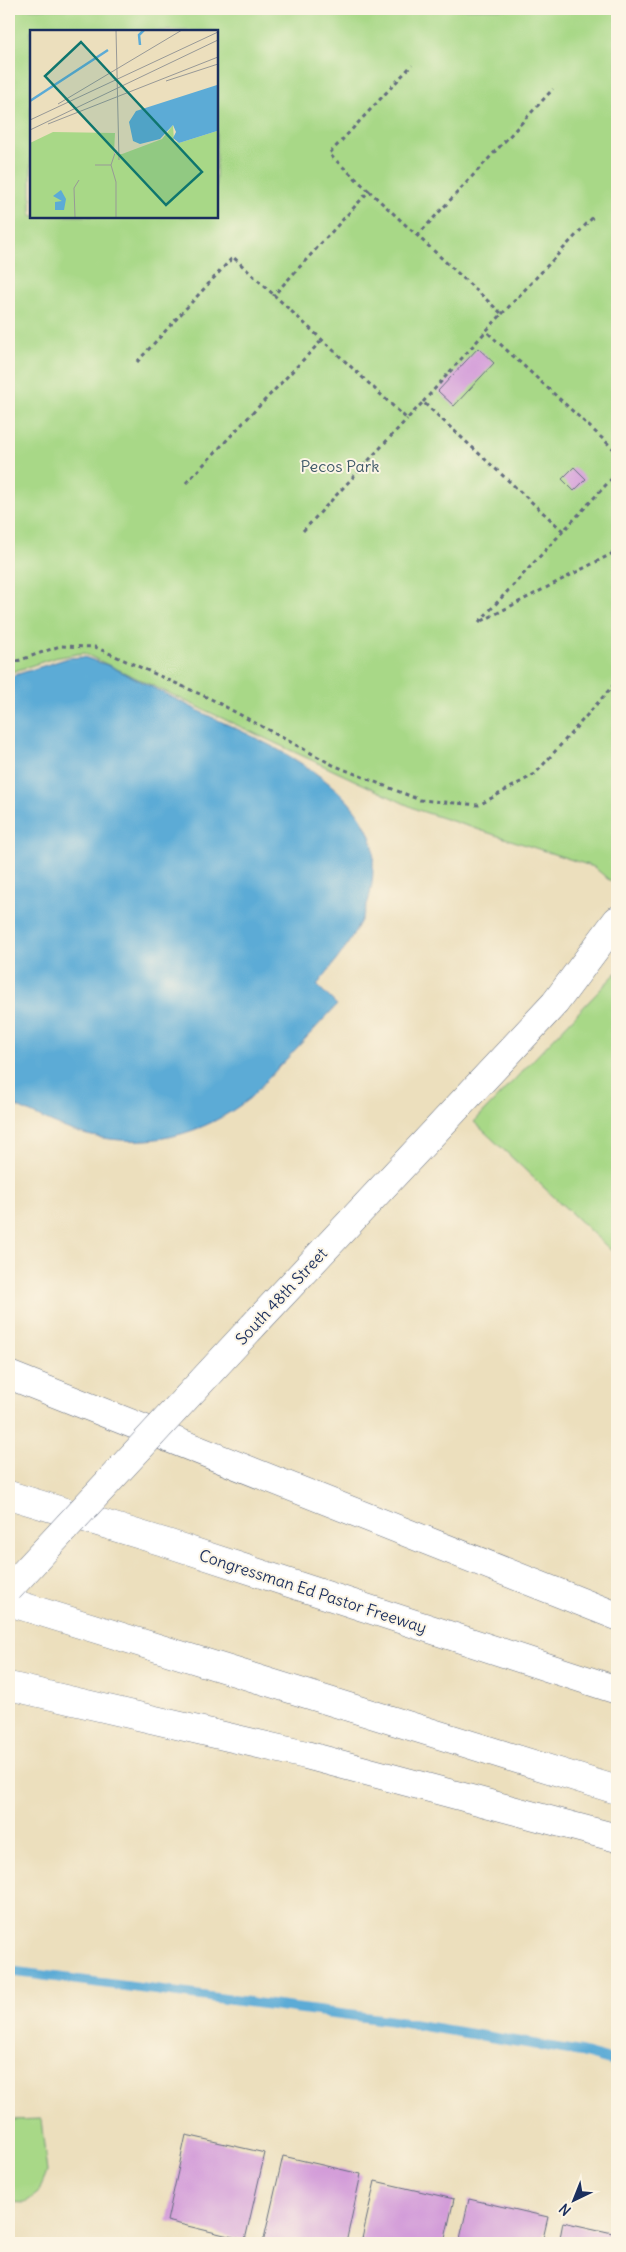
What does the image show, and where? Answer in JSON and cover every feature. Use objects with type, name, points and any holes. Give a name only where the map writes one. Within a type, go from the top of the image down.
[{"type":"main road","name":"South 48th Street","points":[[555,1003],[617,920]]},
{"type":"main road","name":"South 48th Street","points":[[9,1590],[555,1003],[617,949]]},
{"type":"main road","points":[[9,1376],[617,1616]]},
{"type":"main road","name":"Congressman Ed Pastor Freeway","points":[[9,1495],[167,1543],[617,1690]]},
{"type":"main road","points":[[9,1602],[617,1790]]},
{"type":"main road","points":[[9,1686],[306,1755],[617,1838]]},
{"type":"path","points":[[412,65],[329,154],[502,314]]},
{"type":"path","points":[[417,236],[553,89]]},
{"type":"path","points":[[274,295],[369,191]]},
{"type":"path","points":[[303,531],[594,216]]},
{"type":"path","points":[[137,362],[233,257],[407,419]]},
{"type":"path","points":[[486,331],[617,452]]},
{"type":"path","points":[[186,483],[322,340]]},
{"type":"path","points":[[423,402],[563,531]]},
{"type":"path","points":[[617,473],[479,622],[617,551]]},
{"type":"path","points":[[9,664],[60,646],[95,647],[211,699],[333,765],[420,800],[479,805],[535,774],[617,681]]},
{"type":"green space","name":"Pecos Park","points":[[9,9],[617,9],[617,887],[594,867],[418,810],[83,653],[54,658],[9,673]]},
{"type":"green space","points":[[617,972],[617,1256],[474,1122]]},
{"type":"green space","points":[[41,2119],[47,2172],[38,2193],[25,2203],[9,2202],[9,2120]]},
{"type":"water","points":[[84,657],[110,666],[252,736],[304,765],[348,801],[363,822],[373,846],[372,885],[363,916],[338,959],[317,985],[337,1005],[250,1098],[213,1122],[173,1136],[131,1140],[87,1135],[57,1125],[9,1103],[9,677],[68,658]]},
{"type":"building","points":[[478,348],[494,363],[454,406],[438,391]]},
{"type":"building","points":[[574,467],[586,479],[574,491],[562,479]]},
{"type":"building","points":[[186,2135],[265,2153],[245,2240],[167,2221]]},
{"type":"building","points":[[283,2156],[361,2174],[346,2243],[263,2243]]},
{"type":"building","points":[[375,2181],[454,2199],[444,2243],[361,2243]]},
{"type":"building","points":[[469,2199],[548,2217],[542,2243],[459,2243]]},
{"type":"building","points":[[563,2222],[617,2234],[617,2243],[559,2243]]},
{"type":"waterway","points":[[9,1971],[387,2020],[581,2052],[617,2062]]}]
